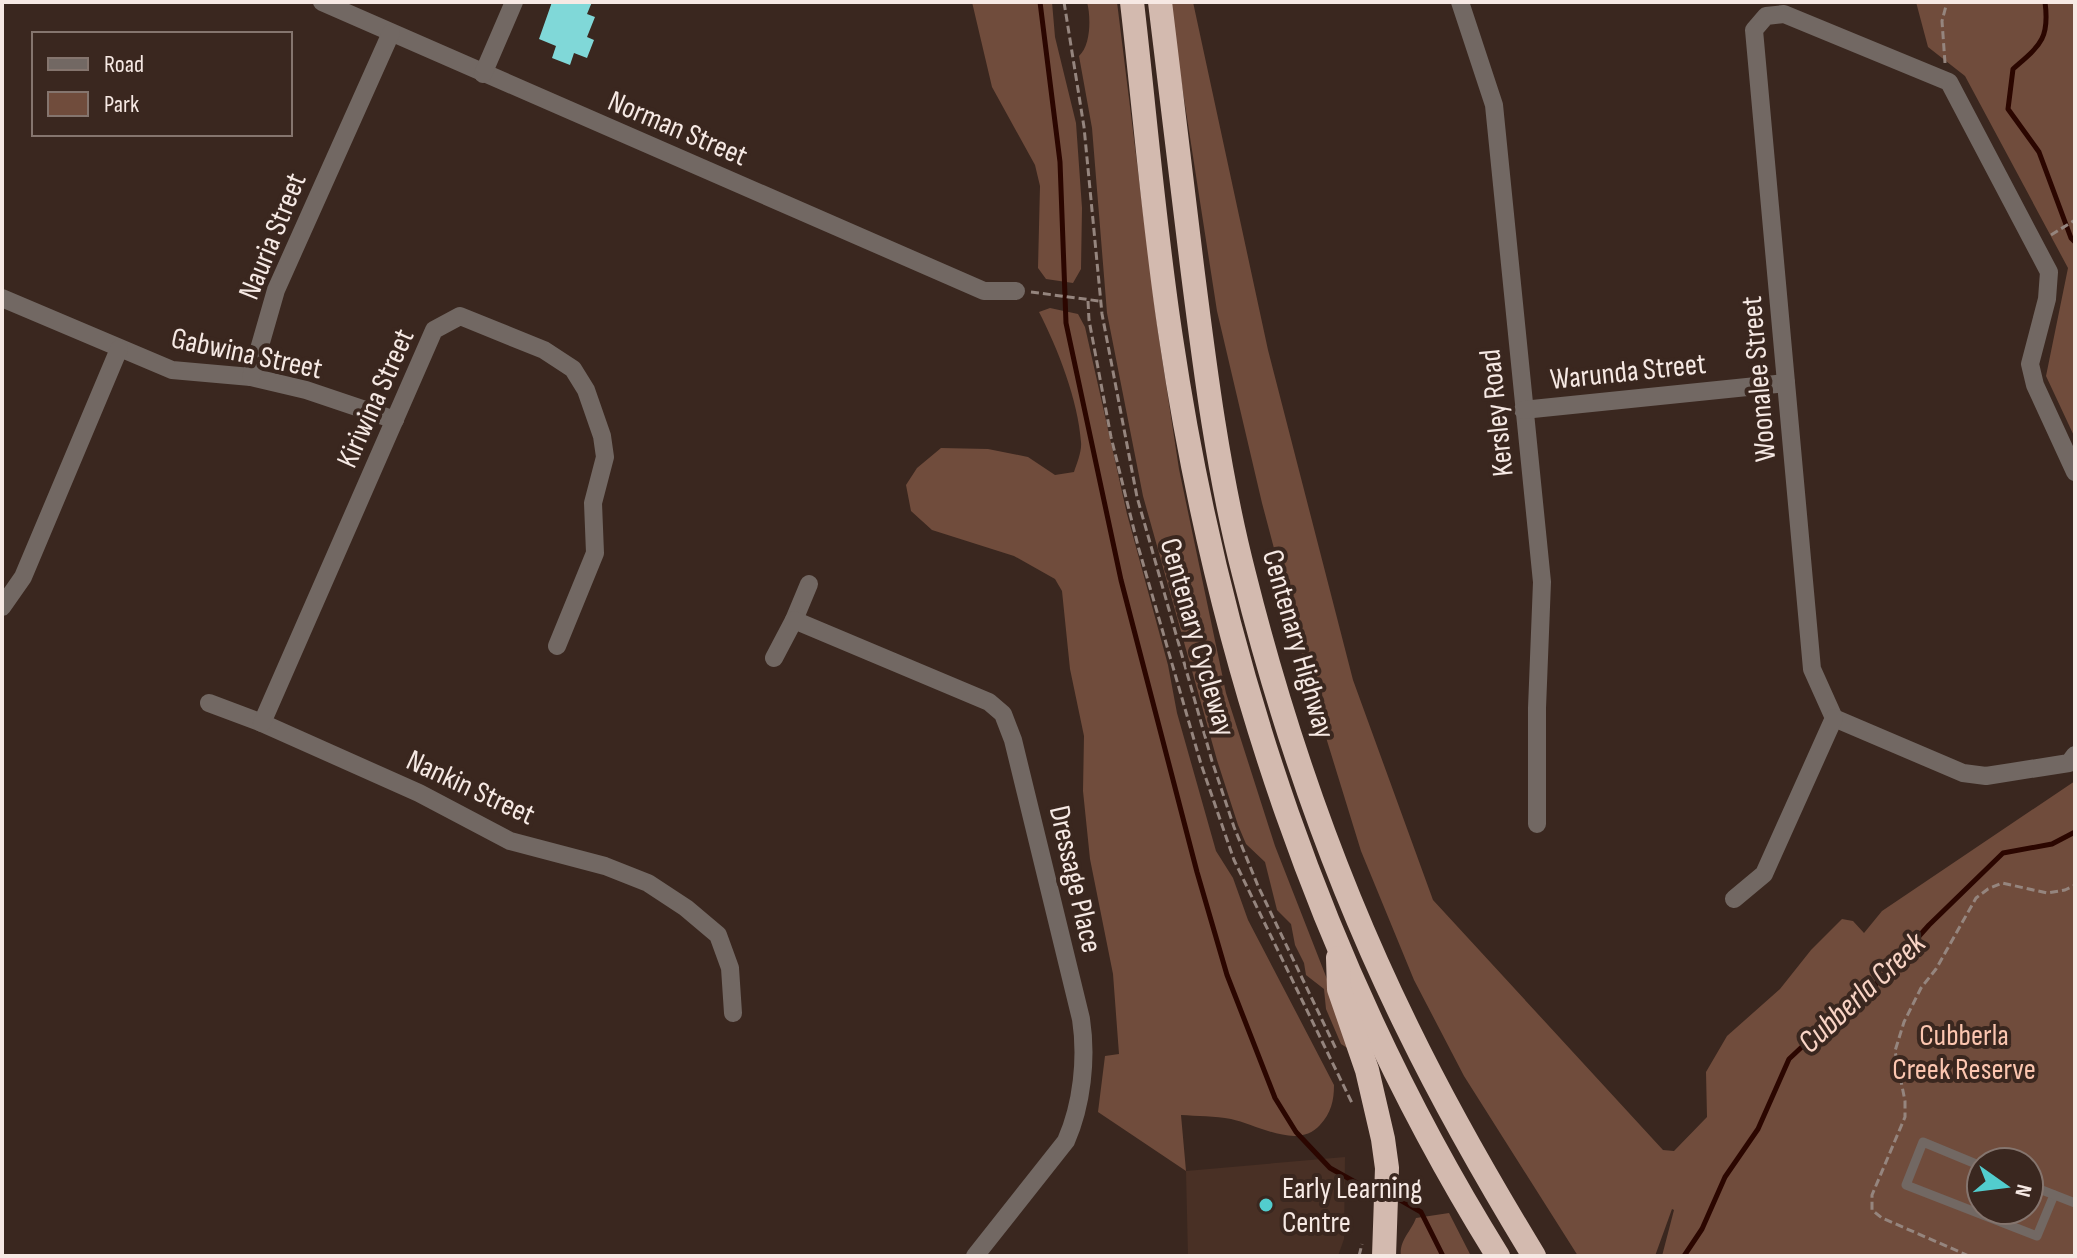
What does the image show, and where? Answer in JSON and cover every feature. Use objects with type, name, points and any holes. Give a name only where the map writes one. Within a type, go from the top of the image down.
[{"type":"highway","name":"Centenary Highway","points":[[1132,2],[1171,338],[1206,531],[1256,723],[1280,797],[1337,945],[1391,1062],[1446,1167],[1498,1256]]},
{"type":"highway","name":"Centenary Highway","points":[[1160,2],[1214,427],[1244,573],[1269,666],[1331,853],[1377,960],[1451,1112],[1534,1256]]},
{"type":"highway","points":[[1337,945],[1339,989],[1367,1070],[1383,1139],[1387,1168],[1385,1255]]},
{"type":"street","name":"Norman Street","points":[[322,2],[984,291],[1016,291]]},
{"type":"street","points":[[483,74],[514,2]]},
{"type":"street","name":"Kersley Road","points":[[1460,2],[1494,105],[1542,582],[1537,824]]},
{"type":"street","name":"Woonalee Street","points":[[1834,718],[1812,669],[1754,30],[1766,16],[1784,14],[1949,82]]},
{"type":"street","name":"Nauria Street","points":[[251,377],[276,290],[391,33]]},
{"type":"street","points":[[1949,82],[2049,272],[2047,299],[2030,364],[2035,385],[2075,472]]},
{"type":"street","name":"Gabwina Street","points":[[2,298],[172,370],[251,377],[306,390],[395,420]]},
{"type":"street","name":"Kiriwina Street","points":[[262,723],[434,330],[460,316],[544,350],[573,369],[586,390],[602,436],[605,457],[595,491],[597,543],[594,560],[557,646]]},
{"type":"street","points":[[2,607],[23,577],[119,349]]},
{"type":"street","name":"Warunda Street","points":[[1523,410],[1786,383]]},
{"type":"street","points":[[774,658],[809,584]]},
{"type":"street","name":"Dressage Place","points":[[794,620],[989,702],[1003,714],[1024,777],[1047,886],[1081,1019],[1085,1055],[1072,1128],[1066,1141],[975,1256]]},
{"type":"street","name":"Nankin Street","points":[[209,703],[262,723],[419,793],[510,841],[605,866],[648,883],[686,908],[718,935],[730,968],[733,1013]]},
{"type":"street","points":[[1734,899],[1764,874],[1834,718],[1963,773],[1986,776],[2072,759]]},
{"type":"lane","points":[[1965,1159],[1923,1142],[1906,1185],[1965,1208]]},
{"type":"lane","points":[[2045,1191],[2075,1203]]},
{"type":"lane","points":[[2045,1217],[2054,1195]]},
{"type":"lane","points":[[2011,1226],[2037,1236],[2041,1226]]},
{"type":"path","name":"Centenary Cycleway","points":[[1064,2],[1084,127],[1100,301],[1120,420],[1137,497],[1234,827],[1258,886],[1340,1058]]},
{"type":"path","points":[[1947,2],[1942,21],[1949,82]]},
{"type":"path","points":[[2047,238],[2075,220]]},
{"type":"path","points":[[1040,293],[1100,301]]},
{"type":"path","points":[[1088,301],[1111,437],[1138,546],[1201,764],[1234,860],[1352,1104]]},
{"type":"path","points":[[1969,1256],[1882,1218],[1872,1210],[1872,1195],[1905,1117],[1895,1051],[1899,1037],[1921,988],[1936,969],[1976,898],[2002,883],[2047,893],[2075,885]]},
{"type":"path","points":[[1359,1256],[1363,1237]]},
{"type":"shaded area","name":"Early Learning Centre","points":[[1345,1157],[1344,1239],[1338,1256],[1188,1256],[1186,1171]]},
{"type":"green space","points":[[972,2],[1052,2],[1055,37],[1076,123],[1082,208],[1081,269],[1073,283],[1046,279],[1038,268],[1040,186],[1035,165],[992,87]]},
{"type":"green space","points":[[1087,2],[1117,2],[1158,332],[1179,469],[1226,693],[1275,846],[1352,1043],[1349,1049],[1341,1044],[1326,1009],[1324,989],[1306,975],[1291,924],[1277,910],[1265,862],[1246,844],[1238,825],[1143,496],[1107,313],[1092,128],[1079,56],[1086,45],[1089,30]]},
{"type":"green space","name":"Cubberla Creek Reserve","points":[[1169,2],[1193,2],[1268,350],[1353,680],[1433,900],[1663,1150],[1674,1151],[1707,1117],[1706,1072],[1727,1036],[1780,989],[1811,950],[1842,919],[1853,921],[1864,933],[1882,911],[2075,781],[2075,1256],[1662,1256],[1672,1209],[1655,1256],[1578,1256],[1464,1076],[1414,980],[1361,851],[1312,692],[1262,503],[1217,311]]},
{"type":"green space","points":[[1916,2],[2075,2],[2075,438],[2046,376],[2068,268],[1965,76],[1928,47]]},
{"type":"green space","points":[[1050,308],[1078,314],[1085,327],[1127,514],[1168,665],[1177,713],[1216,851],[1233,878],[1248,920],[1334,1085],[1327,1116],[1311,1132],[1301,1135],[1277,1134],[1231,1119],[1181,1115],[1186,1171],[1098,1112],[1105,1056],[1119,1054],[1113,974],[1090,859],[1083,791],[1084,736],[1070,669],[1062,591],[1055,579],[1014,556],[932,530],[911,511],[906,485],[917,468],[941,448],[988,449],[1028,457],[1055,475],[1074,472],[1081,449],[1079,426],[1066,375],[1039,312]]},
{"type":"green space","points":[[1449,1213],[1471,1256],[1401,1256],[1404,1241],[1416,1218]]},
{"type":"building","points":[[552,2],[592,2],[587,14],[595,17],[587,37],[594,40],[587,58],[574,53],[570,65],[552,58],[556,46],[539,39]]},
{"type":"waterway","points":[[1040,2],[1060,162],[1066,323],[1121,580],[1197,872],[1227,975],[1275,1098],[1296,1132],[1330,1168],[1364,1187]]},
{"type":"waterway","points":[[2045,2],[2044,34],[2036,48],[2013,69],[2008,109],[2039,152],[2075,242]]},
{"type":"waterway","name":"Cubberla Creek","points":[[1684,1256],[1702,1229],[1725,1177],[1758,1129],[1789,1059],[1836,1015],[1876,984],[1929,925],[2003,853],[2052,844],[2075,832]]},
{"type":"waterway","points":[[1395,1197],[1421,1212],[1443,1256]]},
{"type":"place","name":"Early Learning Centre","points":[[1266,1205]]}]
